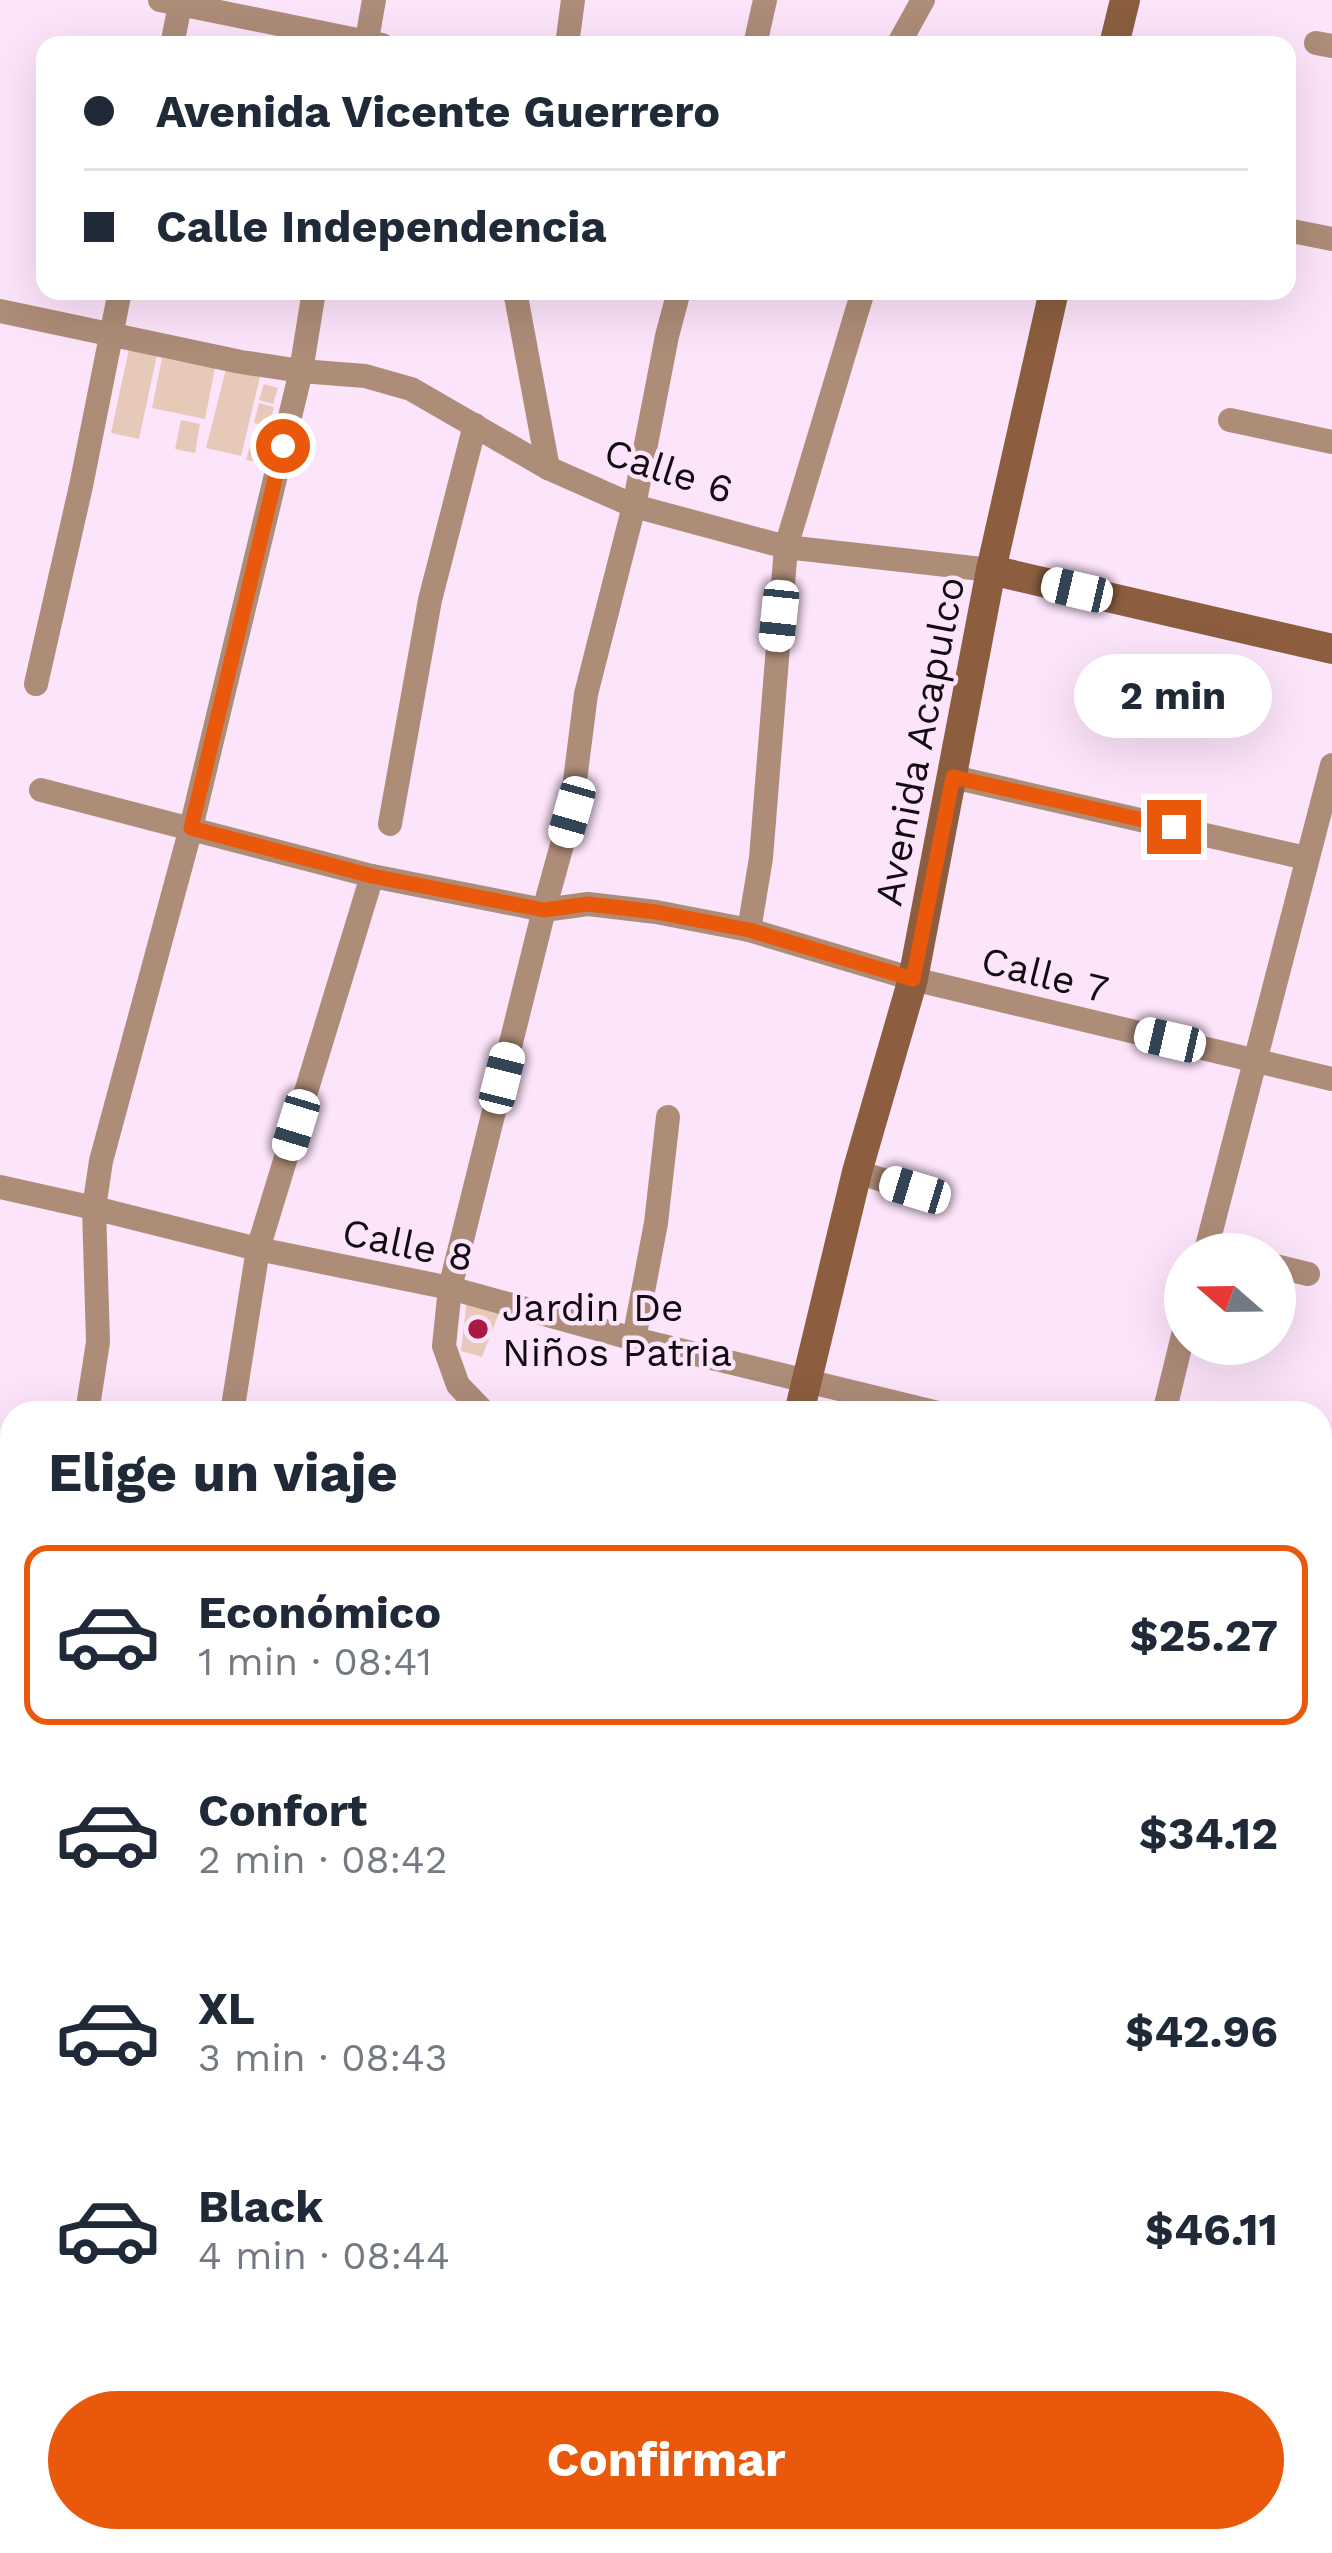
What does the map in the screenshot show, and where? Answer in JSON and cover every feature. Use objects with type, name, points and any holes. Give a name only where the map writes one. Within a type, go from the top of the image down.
[{"type":"street","points":[[372,36],[374,0]]},
{"type":"street","points":[[568,36],[573,0]]},
{"type":"street","points":[[757,36],[765,0]]},
{"type":"street","points":[[903,36],[923,0]]},
{"type":"street","points":[[1116,36],[1126,0]]},
{"type":"street","points":[[172,36],[174,2],[333,36]]},
{"type":"street","points":[[1296,232],[1332,238]]},
{"type":"street","points":[[36,684],[118,300]]},
{"type":"street","points":[[88,1401],[98,1342],[94,1208],[100,1161],[191,828],[301,371],[313,300]]},
{"type":"street","points":[[517,300],[548,468]]},
{"type":"street","points":[[473,1401],[458,1385],[445,1346],[450,1288],[572,812],[586,694],[634,506],[677,300]]},
{"type":"street","points":[[749,930],[763,837],[786,547],[860,300]]},
{"type":"street","name":"Avenida Acapulco","points":[[802,1398],[857,1172],[913,979],[992,570],[1052,300]]},
{"type":"street","name":"Calle 6","points":[[0,311],[241,362],[365,376],[411,389],[548,468],[634,506],[786,547],[992,570],[1332,650]]},
{"type":"street","points":[[1230,420],[1332,442]]},
{"type":"street","points":[[390,824],[430,600],[475,425]]},
{"type":"street","points":[[1217,1233],[1255,1061],[1332,765]]},
{"type":"street","points":[[953,777],[1306,858]]},
{"type":"street","name":"Calle 7","points":[[41,790],[372,876],[544,910],[588,904],[749,930],[913,979],[1332,1078]]},
{"type":"street","points":[[234,1401],[258,1249],[372,876]]},
{"type":"street","points":[[634,1340],[656,1222],[668,1117]]},
{"type":"street","points":[[857,1172],[915,1190]]},
{"type":"street","name":"Calle 8","points":[[0,1187],[258,1249],[450,1288],[634,1340],[802,1398]]},
{"type":"street","points":[[1296,1271],[1308,1274]]},
{"type":"street","points":[[1167,1401],[1176,1365]]},
{"type":"building","points":[[129,349],[157,355],[139,439],[111,433]]},
{"type":"building","points":[[162,358],[215,368],[205,419],[152,408]]},
{"type":"building","points":[[226,369],[260,377],[241,456],[206,448]]},
{"type":"building","points":[[264,384],[278,388],[273,404],[259,400]]},
{"type":"building","points":[[259,403],[274,407],[269,426],[254,423]]},
{"type":"building","points":[[181,420],[200,424],[195,453],[175,449]]},
{"type":"building","points":[[254,432],[263,435],[256,462],[246,460]]},
{"type":"building","name":"Jardin De Niños Patria","points":[[467,1299],[501,1308],[482,1357],[461,1351]]},
{"type":"place","name":"Jardin De Niños Patria","points":[[478,1329]]},
{"type":"route","points":[[283,446],[191,828],[372,876],[544,910],[588,904],[749,930],[913,979],[953,777],[1174,827]]}]
